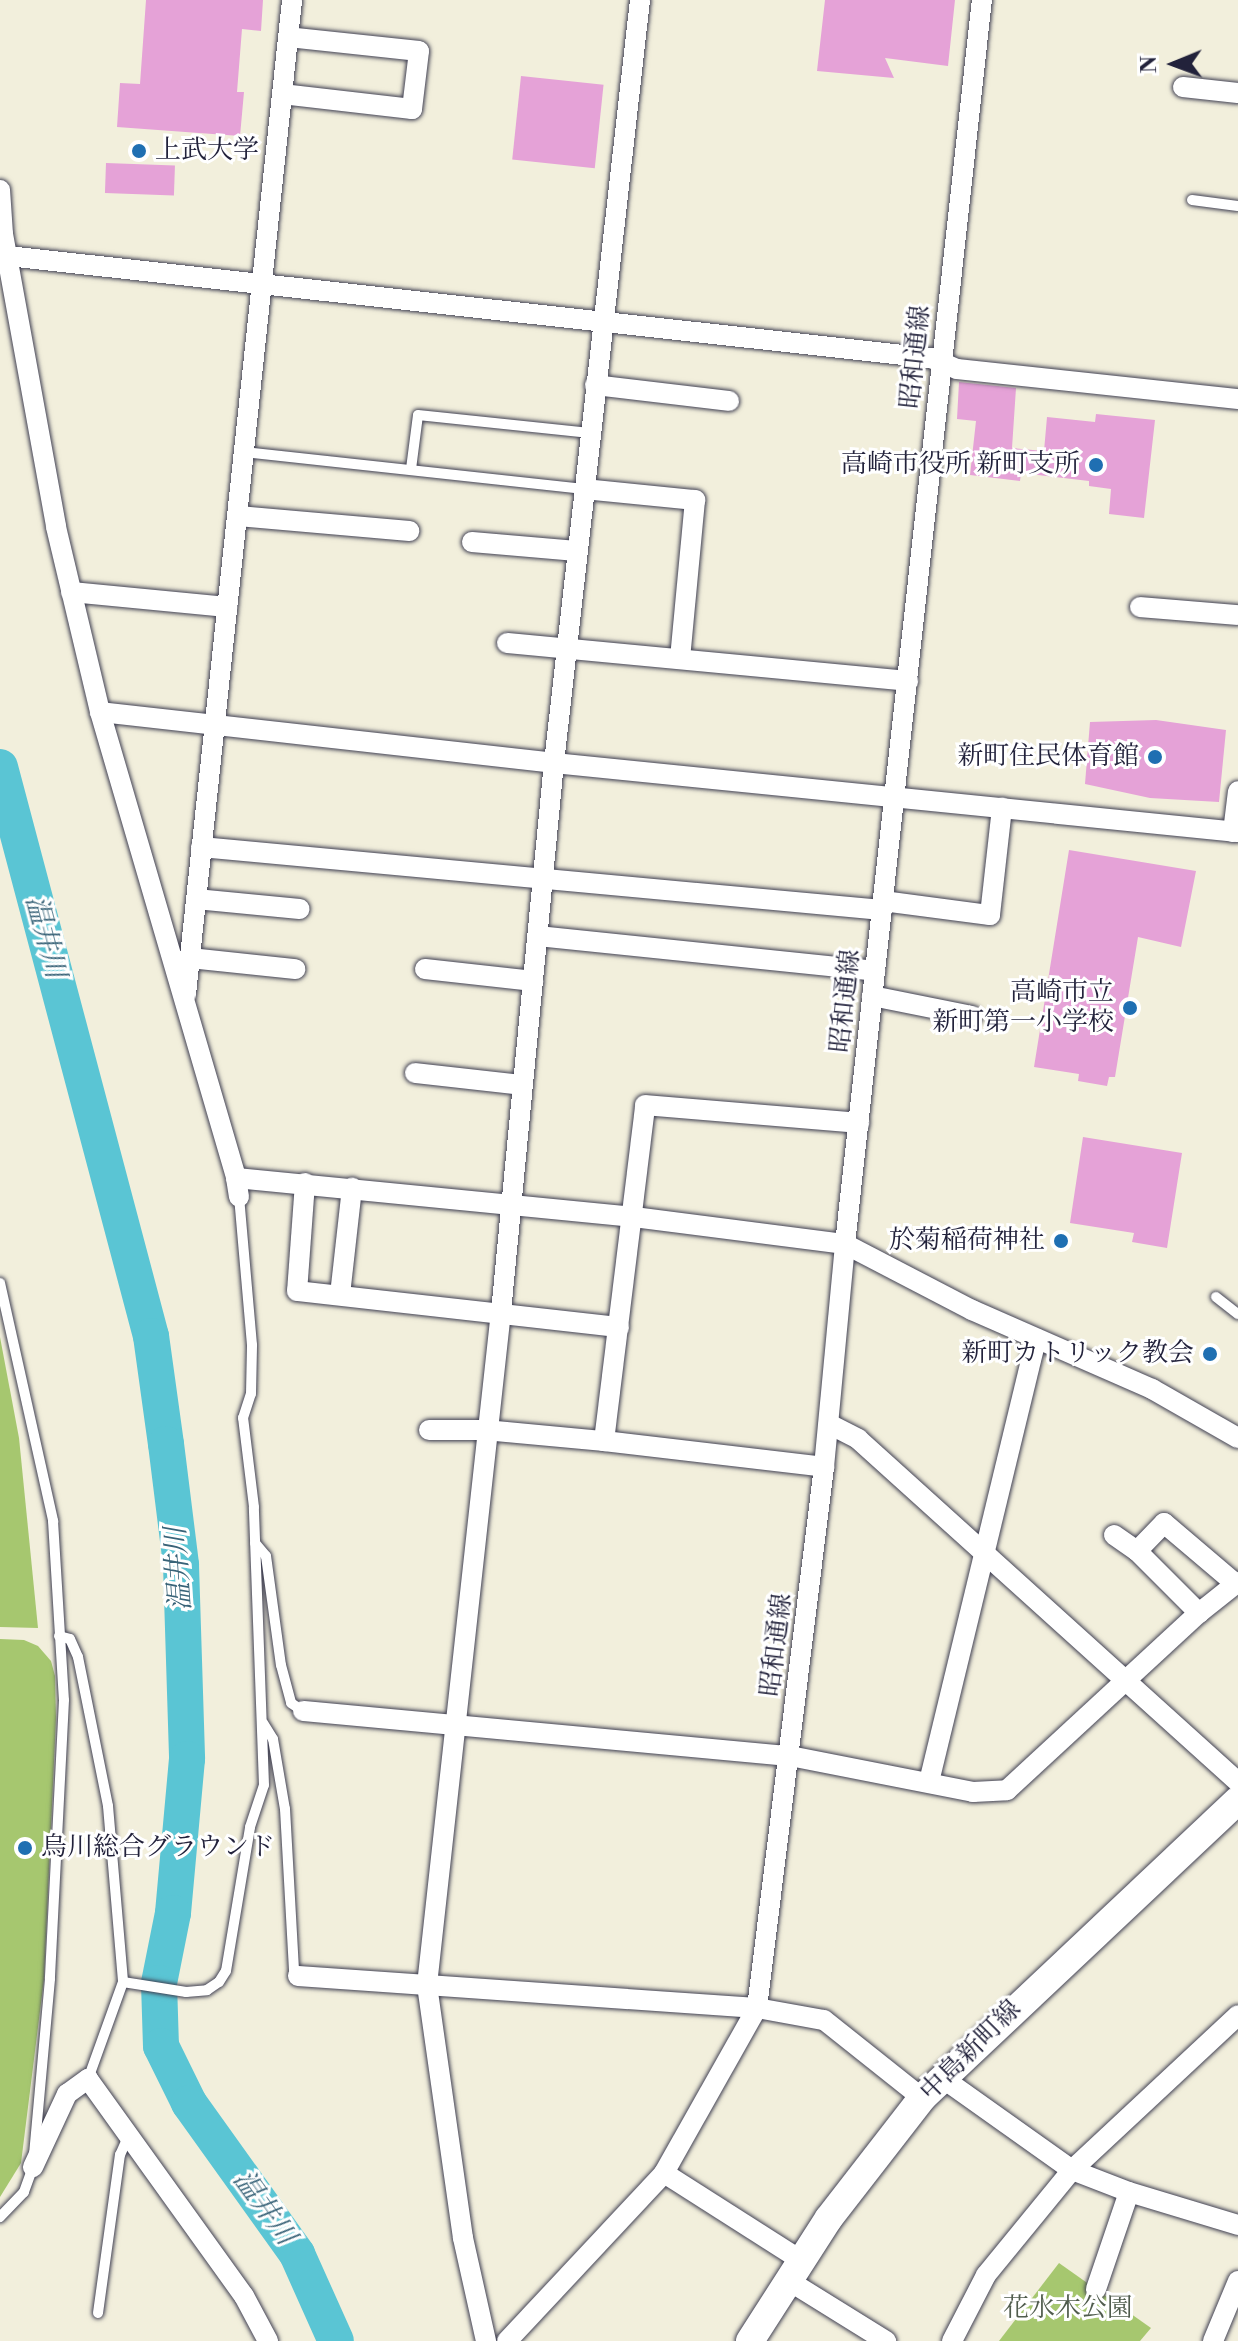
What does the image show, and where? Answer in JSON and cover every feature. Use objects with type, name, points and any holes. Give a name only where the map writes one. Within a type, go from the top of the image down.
[{"type":"main road","name":"中島新町線","points":[[750,2341],[793,2269],[931,2088],[1238,1800]]},
{"type":"street","points":[[184,1005],[292,0]]},
{"type":"street","points":[[486,2341],[463,2238],[427,1985],[485,1430],[501,1312],[554,763],[640,0]]},
{"type":"street","name":"昭和通線","points":[[757,2008],[829,1424],[845,1244],[982,0]]},
{"type":"street","points":[[282,94],[412,109],[414,95],[419,51],[289,37]]},
{"type":"street","points":[[1183,87],[1238,93]]},
{"type":"street","points":[[0,190],[8,256],[56,527],[71,592],[100,712],[237,1187],[305,1183],[634,1217],[845,1244],[1036,1339],[1152,1389],[1238,1438]]},
{"type":"street","points":[[8,256],[931,358],[957,369],[1238,399]]},
{"type":"street","points":[[595,385],[729,401]]},
{"type":"street","points":[[584,489],[695,500],[680,658]]},
{"type":"street","points":[[238,516],[409,531]]},
{"type":"street","points":[[472,542],[577,551]]},
{"type":"street","points":[[71,592],[227,607]]},
{"type":"street","points":[[1140,607],[1238,615]]},
{"type":"street","points":[[507,643],[908,681]]},
{"type":"street","points":[[100,712],[554,763],[1236,832],[1238,791]]},
{"type":"street","points":[[201,847],[544,879],[990,915],[1002,808]]},
{"type":"street","points":[[196,899],[300,909]]},
{"type":"street","points":[[538,936],[875,971]]},
{"type":"street","points":[[190,958],[295,969]]},
{"type":"street","points":[[425,969],[533,981]]},
{"type":"street","points":[[872,996],[972,1016]]},
{"type":"street","points":[[415,1073],[522,1085]]},
{"type":"street","points":[[604,1441],[634,1217],[645,1105],[859,1123]]},
{"type":"street","points":[[305,1183],[297,1291],[619,1327]]},
{"type":"street","points":[[340,1295],[352,1188]]},
{"type":"street","points":[[929,1782],[1036,1339]]},
{"type":"street","points":[[829,1424],[858,1439],[1238,1782]]},
{"type":"street","points":[[429,1430],[485,1430],[604,1441],[824,1467]]},
{"type":"street","points":[[303,1711],[790,1756],[973,1792],[1007,1790],[1199,1613],[1237,1583],[1164,1523],[1137,1551]]},
{"type":"street","points":[[1114,1535],[1137,1551],[1199,1613]]},
{"type":"street","points":[[298,1976],[757,2008],[824,2020],[931,2088],[1072,2170],[1129,2192],[1238,2225]]},
{"type":"street","points":[[507,2341],[664,2173],[757,2008]]},
{"type":"street","points":[[952,2341],[986,2275],[1072,2170],[1231,2021],[1238,2043]]},
{"type":"street","points":[[33,2167],[67,2094],[88,2079],[244,2296],[268,2341]]},
{"type":"street","points":[[664,2173],[886,2341]]},
{"type":"street","points":[[1096,2289],[1129,2192]]},
{"type":"street","points":[[1213,2341],[1238,2281]]},
{"type":"lane","points":[[1192,200],[1238,206]]},
{"type":"lane","points":[[411,469],[418,415],[590,433]]},
{"type":"lane","points":[[244,452],[584,489]]},
{"type":"lane","points":[[127,1983],[186,1992],[207,1990],[226,1971],[250,1827],[264,1785],[255,1543],[243,1418],[251,1394],[252,1345],[237,1187]]},
{"type":"lane","points":[[0,1283],[53,1521],[64,1700],[50,1979],[33,2167],[24,2192],[0,2217]]},
{"type":"lane","points":[[1216,1297],[1238,1314]]},
{"type":"lane","points":[[255,1543],[266,1556],[281,1665],[291,1703],[303,1711]]},
{"type":"lane","points":[[59,1636],[70,1639],[78,1657],[108,1806],[127,1983],[88,2079]]},
{"type":"lane","points":[[263,1722],[273,1739],[285,1809],[294,1970],[298,1976]]},
{"type":"lane","points":[[98,2313],[120,2155],[128,2137]]},
{"type":"green space","points":[[0,1337],[19,1438],[38,1628],[0,1627]]},
{"type":"green space","name":"烏川総合グラウンド","points":[[0,1639],[24,1640],[38,1646],[51,1661],[55,1676],[56,1718],[44,1979],[21,2163],[0,2197]]},
{"type":"green space","name":"花水木公園","points":[[1059,2263],[1151,2328],[1140,2341],[999,2341]]},
{"type":"building","points":[[146,0],[263,0],[261,31],[242,29],[237,92],[244,92],[240,136],[117,127],[120,83],[140,84]]},
{"type":"building","points":[[825,0],[955,0],[948,66],[885,58],[894,78],[817,71]]},
{"type":"building","points":[[521,76],[604,85],[595,168],[512,160]]},
{"type":"building","points":[[106,163],[175,165],[174,195],[105,193]]},
{"type":"building","points":[[959,382],[1016,388],[1012,448],[1044,451],[1047,417],[1095,422],[1096,414],[1155,420],[1144,518],[1109,514],[1111,489],[1089,486],[1089,481],[1021,473],[1020,481],[970,475],[976,421],[957,419]]},
{"type":"building","name":"新町住民体育館","points":[[1156,720],[1226,730],[1219,802],[1150,798],[1085,784],[1090,722]]},
{"type":"building","points":[[1069,850],[1196,871],[1181,947],[1138,937],[1115,1077],[1109,1077],[1107,1086],[1078,1081],[1079,1074],[1034,1067]]},
{"type":"building","points":[[1083,1137],[1182,1153],[1167,1248],[1132,1242],[1134,1233],[1070,1223]]},
{"type":"waterway","name":"温井川","points":[[0,767],[151,1336],[166,1444],[181,1565],[187,1759],[173,1913],[159,1983],[161,2046],[189,2103],[297,2254],[336,2341]]},
{"type":"place","name":"上武大学","points":[[139,151]]},
{"type":"place","name":"高崎市役所 新町支所","points":[[1096,465]]},
{"type":"place","name":"新町住民体育館","points":[[1155,757]]},
{"type":"place","name":"高崎市立 新町第一小学校","points":[[1130,1008]]},
{"type":"place","name":"於菊稲荷神社","points":[[1061,1241]]},
{"type":"place","name":"新町カトリック教会","points":[[1210,1354]]},
{"type":"place","name":"烏川総合グラウンド","points":[[25,1848]]}]
